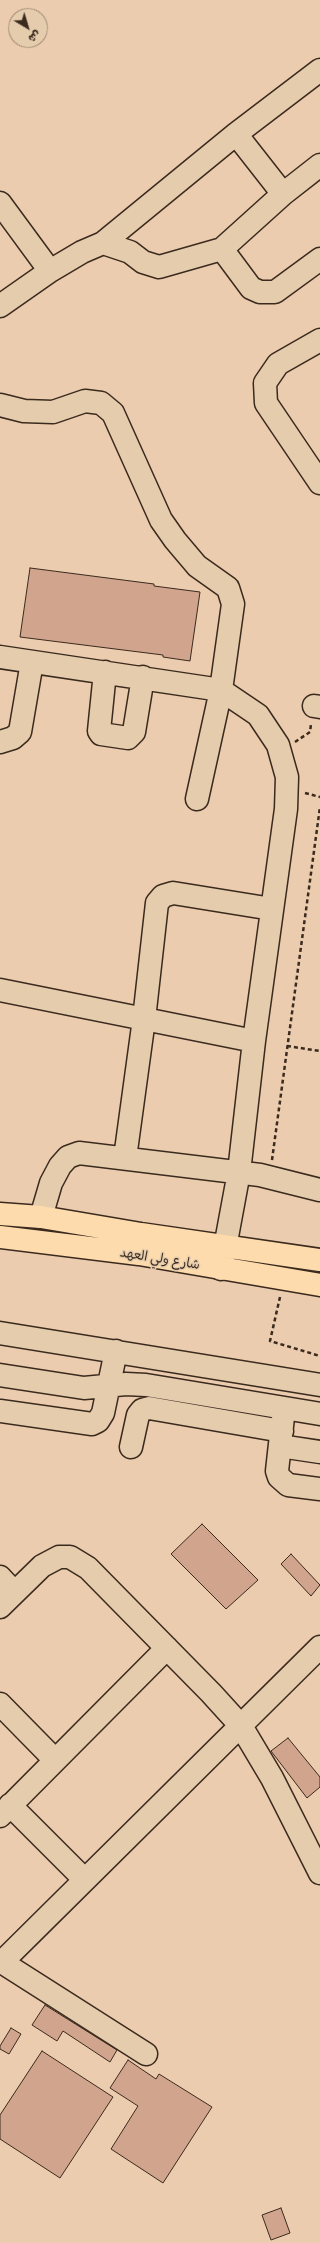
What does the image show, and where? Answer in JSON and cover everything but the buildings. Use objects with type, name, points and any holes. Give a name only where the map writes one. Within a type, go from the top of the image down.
[{"type":"main road","name":"شارع ولي العهد","points":[[0,1214],[41,1217],[320,1260]]},
{"type":"main road","name":"شارع ولي العهد","points":[[0,1237],[139,1254],[320,1285]]},
{"type":"lane","points":[[0,306],[50,271],[82,252],[103,243],[236,134],[320,70]]},
{"type":"lane","points":[[236,134],[283,194]]},
{"type":"lane","points":[[103,243],[130,252],[143,262],[159,267],[222,249],[283,194],[320,165]]},
{"type":"lane","points":[[0,203],[50,271]]},
{"type":"lane","points":[[222,249],[251,288],[260,292],[275,292],[320,259]]},
{"type":"lane","points":[[320,340],[278,364],[265,383],[266,403],[320,483]]},
{"type":"lane","points":[[0,405],[24,411],[53,412],[85,400],[101,403],[113,413],[161,520],[175,540],[197,566],[228,588],[233,604],[221,690],[197,799]]},
{"type":"lane","points":[[0,658],[144,677],[221,690],[258,716],[278,745],[287,777],[286,809],[254,1041],[239,1172],[221,1269]]},
{"type":"lane","points":[[0,742],[12,738],[20,732],[32,662]]},
{"type":"lane","points":[[105,672],[98,731],[101,734],[128,738],[134,732],[144,677]]},
{"type":"lane","points":[[125,1158],[144,1019],[157,903],[163,896],[173,893],[272,909]]},
{"type":"lane","points":[[0,990],[254,1041]]},
{"type":"lane","points":[[41,1217],[51,1183],[68,1157],[79,1153],[239,1172],[320,1190]]},
{"type":"lane","points":[[0,1333],[320,1385]]},
{"type":"lane","points":[[0,1411],[92,1424],[98,1421],[103,1413],[116,1351]]},
{"type":"lane","points":[[0,1375],[84,1388],[108,1387],[126,1384],[146,1385],[320,1414]]},
{"type":"lane","points":[[131,1447],[138,1415],[142,1410],[149,1408],[281,1439],[320,1452]]},
{"type":"lane","points":[[285,1408],[277,1471],[283,1481],[288,1485],[320,1489]]},
{"type":"lane","points":[[5,1592],[42,1566],[59,1557],[70,1557],[88,1568],[241,1726],[272,1778],[320,1873]]},
{"type":"lane","points":[[146,2054],[1,1961],[320,1647]]},
{"type":"lane","points":[[84,1879],[5,1810],[166,1648]]},
{"type":"lane","points":[[0,1704],[55,1760]]},
{"type":"path","points":[[280,753],[310,732],[317,707]]},
{"type":"path","points":[[270,1178],[320,808]]},
{"type":"path","points":[[287,1046],[320,1051]]},
{"type":"path","points":[[284,1279],[270,1341],[320,1356]]}]
